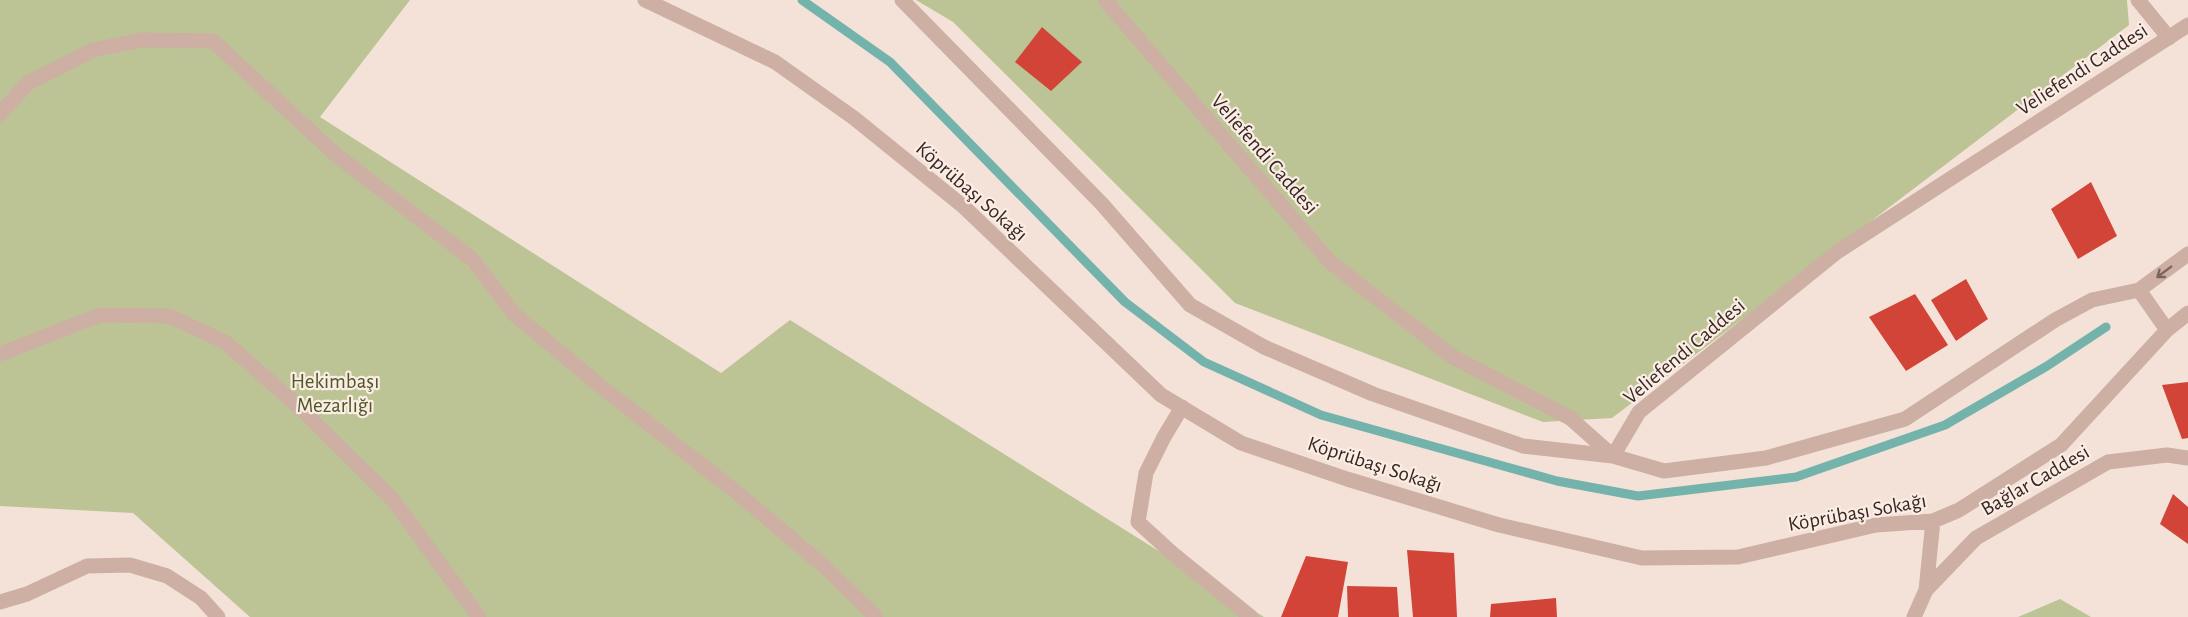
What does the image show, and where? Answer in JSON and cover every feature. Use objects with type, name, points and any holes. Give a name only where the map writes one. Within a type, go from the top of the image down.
[{"type":"street","name":"Köprübaşı Sokağı","points":[[645,0],[775,62],[854,118],[964,207],[1161,395],[1241,443],[1347,479],[1499,525],[1642,558],[1738,556],[1876,525],[1933,521],[1959,510],[2061,445],[2167,330],[2188,313]]},
{"type":"street","points":[[902,0],[1102,204],[1190,305],[1264,347],[1373,394],[1523,446],[1613,456],[1664,471],[1766,459],[1905,419],[2055,320],[2092,300],[2139,290],[2188,254]]},
{"type":"street","name":"Veliefendi Caddesi","points":[[1105,0],[1330,262],[1454,357],[1570,418],[1613,456],[1639,412],[1837,252],[2188,25]]},
{"type":"street","points":[[2138,0],[2169,38]]},
{"type":"street","points":[[0,114],[28,83],[93,50],[141,40],[213,41],[335,154],[473,260],[514,314],[604,389],[735,491],[825,567],[876,617]]},
{"type":"street","points":[[2139,290],[2167,330]]},
{"type":"street","points":[[0,354],[100,315],[169,316],[225,342],[299,407],[392,499],[479,617]]},
{"type":"street","points":[[1182,407],[1146,474],[1138,522],[1172,553],[1251,617]]},
{"type":"street","name":"Bağlar Caddesi","points":[[1926,590],[1976,538],[2108,462],[2167,455],[2188,458]]},
{"type":"street","points":[[1914,617],[1926,590],[1933,521]]},
{"type":"street","points":[[0,602],[27,594],[87,566],[130,565],[167,576],[201,598],[218,617]]},
{"type":"green space","name":"Hekimbaşı Mezarlığı","points":[[0,0],[410,0],[320,117],[721,373],[790,320],[1264,617],[250,617],[133,513],[0,506]]},
{"type":"green space","points":[[916,0],[2127,0],[2129,25],[1612,418],[1543,422],[1235,303],[953,22]]},
{"type":"green space","points":[[2060,599],[2091,617],[2018,617]]},
{"type":"building","points":[[1042,27],[1082,62],[1051,91],[1015,62]]},
{"type":"building","points":[[2091,182],[2117,236],[2078,259],[2051,209]]},
{"type":"building","points":[[1966,279],[1988,319],[1956,341],[1931,300]]},
{"type":"building","points":[[1915,294],[1948,345],[1906,371],[1869,317]]},
{"type":"building","points":[[2188,382],[2188,438],[2182,439],[2162,385]]},
{"type":"building","points":[[2173,494],[2188,507],[2188,544],[2160,524]]},
{"type":"building","points":[[1407,550],[1454,553],[1457,617],[1413,617]]},
{"type":"building","points":[[1306,556],[1348,562],[1338,617],[1281,617]]},
{"type":"building","points":[[1347,586],[1397,587],[1399,617],[1348,617]]},
{"type":"building","points":[[1556,598],[1557,617],[1490,617],[1491,604]]},
{"type":"waterway","points":[[802,0],[890,62],[1125,302],[1204,362],[1321,415],[1557,481],[1638,496],[1796,477],[1945,425],[2047,366],[2106,327]]}]
